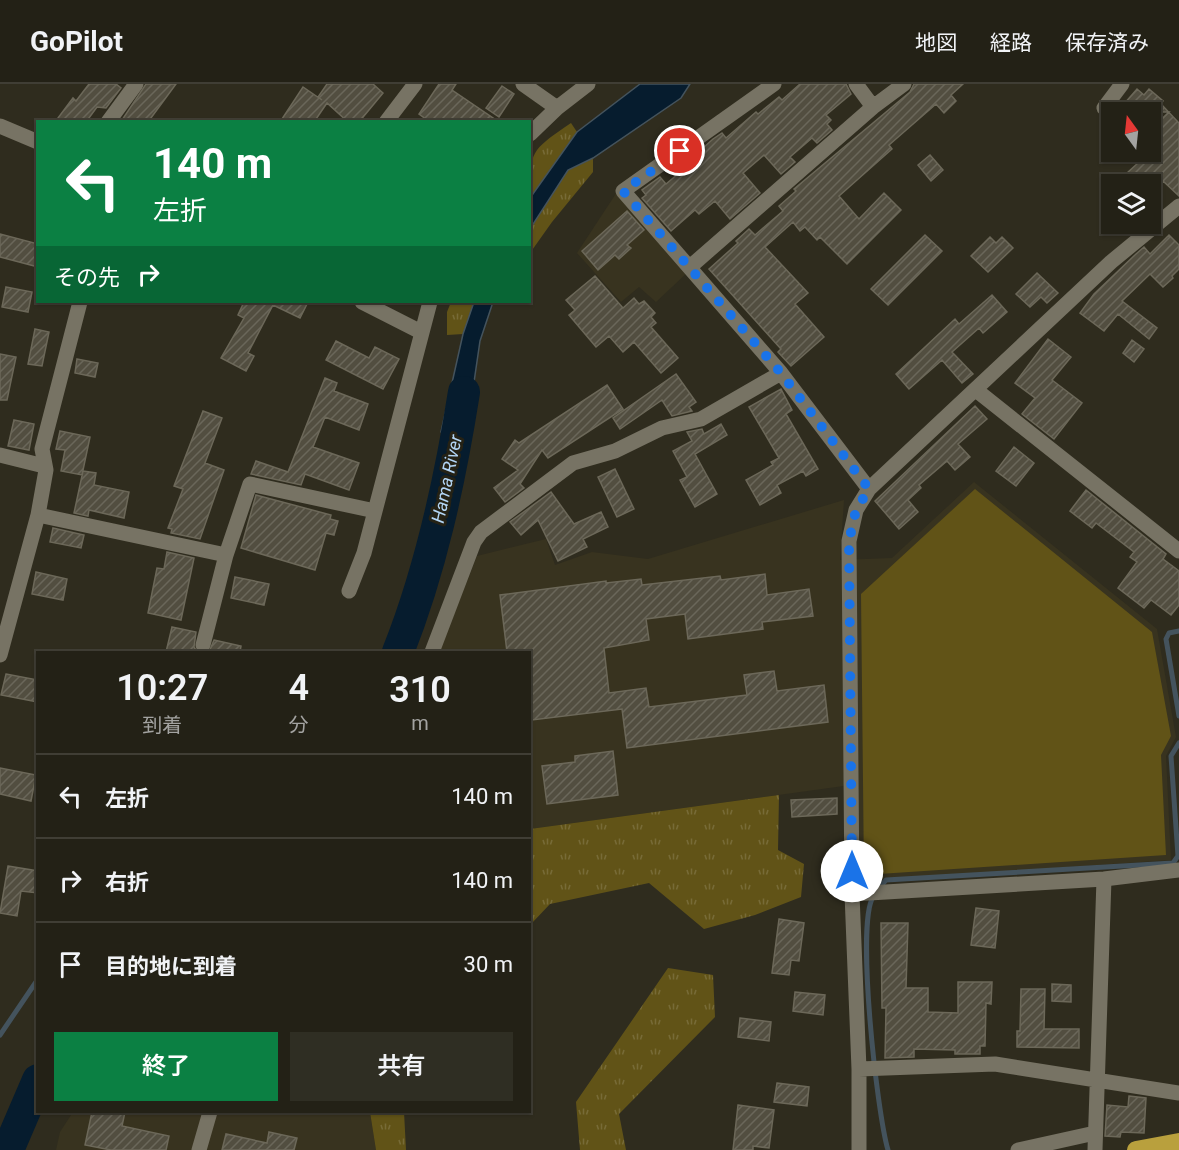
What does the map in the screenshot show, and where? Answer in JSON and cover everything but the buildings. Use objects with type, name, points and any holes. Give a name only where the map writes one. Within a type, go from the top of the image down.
[{"type":"highway","points":[[1136,1150],[1179,1142]]},
{"type":"street","points":[[109,120],[136,84]]},
{"type":"street","points":[[388,120],[415,84]]},
{"type":"street","points":[[523,84],[556,108]]},
{"type":"street","points":[[531,133],[556,108],[588,84]]},
{"type":"street","points":[[774,84],[623,191],[691,266],[781,373],[869,489]]},
{"type":"street","points":[[856,84],[873,107]]},
{"type":"street","points":[[691,266],[873,107],[904,84]]},
{"type":"street","points":[[1108,102],[1122,84]]},
{"type":"street","points":[[0,126],[36,141]]},
{"type":"street","points":[[859,1150],[859,1068],[867,893],[849,541],[856,510],[869,489],[1112,262],[1179,206]]},
{"type":"street","points":[[0,656],[38,515],[44,466],[42,449],[80,303]]},
{"type":"street","points":[[364,303],[421,332]]},
{"type":"street","points":[[349,591],[364,553],[430,303]]},
{"type":"street","points":[[432,651],[474,542],[481,532],[573,463],[615,451],[662,428],[701,419],[781,373]]},
{"type":"street","points":[[976,390],[1179,551]]},
{"type":"street","points":[[0,455],[44,466]]},
{"type":"street","points":[[203,645],[226,555],[250,484],[375,511]]},
{"type":"street","points":[[38,515],[226,555]]},
{"type":"street","points":[[867,893],[1104,879],[1179,870]]},
{"type":"street","points":[[1095,1150],[1104,879]]},
{"type":"street","points":[[859,1068],[995,1064],[1097,1078],[1179,1093]]},
{"type":"street","points":[[199,1150],[210,1113]]},
{"type":"street","points":[[1018,1150],[1095,1133]]},
{"type":"shaded area","points":[[619,189],[689,271],[656,302],[639,287],[621,302],[577,253]]},
{"type":"shaded area","points":[[974,482],[1157,629],[1176,737],[1166,756],[1171,860],[858,881],[858,784],[531,829],[531,651],[439,651],[477,556],[546,539],[555,565],[592,552],[648,559],[844,500],[840,560],[892,558]]},
{"type":"shaded area","points":[[72,1113],[370,1113],[376,1150],[56,1150],[60,1132]]},
{"type":"green space","points":[[571,123],[577,132],[531,197],[532,160],[535,153],[548,139]]},
{"type":"green space","points":[[593,158],[593,172],[531,252],[531,227],[568,170]]},
{"type":"green space","points":[[451,303],[474,303],[463,334],[447,335],[447,312]]},
{"type":"green space","points":[[975,489],[1152,632],[1171,736],[1161,755],[1166,855],[864,875],[861,594]]},
{"type":"green space","points":[[779,795],[778,850],[804,864],[801,897],[755,915],[704,929],[649,883],[550,904],[532,923],[531,934],[531,829]]},
{"type":"green space","points":[[668,968],[713,975],[715,1017],[619,1114],[626,1150],[580,1150],[576,1102]]},
{"type":"green space","points":[[370,1113],[404,1113],[406,1150],[376,1150]]},
{"type":"water","points":[[640,84],[690,84],[681,98],[593,158],[568,170],[531,227],[531,197],[577,132]]},
{"type":"water","points":[[474,303],[493,303],[480,341],[466,437],[441,432],[463,334]]},
{"type":"waterway","name":"Hama River","points":[[398,651],[430,557],[464,392]]},
{"type":"waterway","points":[[1179,631],[1169,633],[1166,639],[1179,716]]},
{"type":"waterway","points":[[878,889],[886,880],[1173,863],[1178,856],[1171,756],[1179,743]]},
{"type":"waterway","points":[[873,897],[868,914],[867,980],[874,1061],[888,1150]]},
{"type":"waterway","points":[[0,1035],[36,982]]},
{"type":"waterway","name":"Hama River","points":[[8,1150],[36,1085]]},
{"type":"route","points":[[680,151],[623,191],[691,266],[781,373],[869,489],[856,510],[849,541],[852,871]]}]
